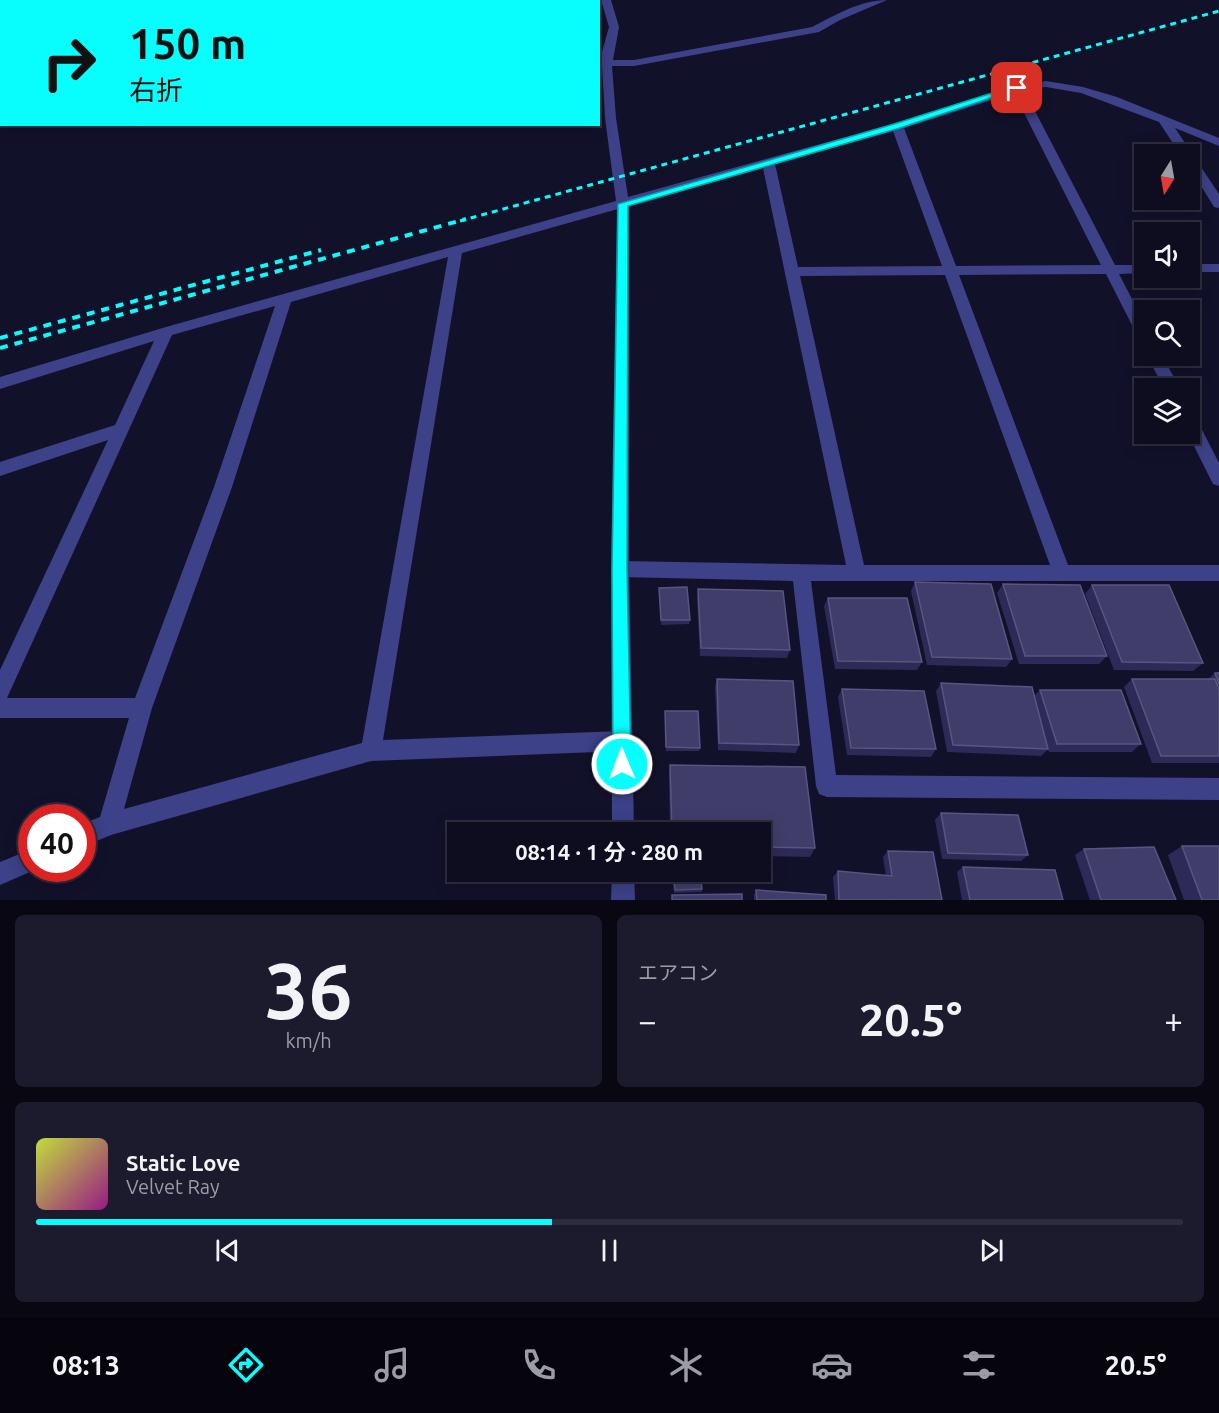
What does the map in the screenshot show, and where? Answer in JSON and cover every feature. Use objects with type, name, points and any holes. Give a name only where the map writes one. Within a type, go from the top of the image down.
[{"type":"street","points":[[606,0],[616,25],[603,64],[623,204],[620,569],[623,822]]},
{"type":"street","points":[[603,64],[634,63],[815,30],[836,18],[882,0]]},
{"type":"street","points":[[0,383],[166,332],[897,126],[1017,88],[1046,84],[1083,90],[1162,117],[1219,142]]},
{"type":"street","points":[[1017,88],[1134,316]]},
{"type":"street","points":[[1162,117],[1180,144]]},
{"type":"street","points":[[897,126],[1062,573]]},
{"type":"street","points":[[768,161],[857,573]]},
{"type":"street","points":[[1200,175],[1219,204]]},
{"type":"street","points":[[371,751],[456,249]]},
{"type":"street","points":[[1200,268],[1219,268]]},
{"type":"street","points":[[792,272],[1134,269]]},
{"type":"street","points":[[110,824],[142,708],[223,487],[285,298]]},
{"type":"street","points":[[0,692],[166,332]]},
{"type":"street","points":[[0,469],[121,429]]},
{"type":"street","points":[[1200,442],[1219,479]]},
{"type":"street","points":[[620,569],[801,573],[1219,573]]},
{"type":"street","points":[[801,573],[827,786],[1219,789]]},
{"type":"street","points":[[0,708],[142,708]]},
{"type":"street","points":[[96,830],[110,824],[371,751],[622,741]]},
{"type":"street","points":[[0,874],[18,866]]},
{"type":"street","points":[[623,882],[623,900]]},
{"type":"building","points":[[915,582],[991,584],[1012,659],[932,657]]},
{"type":"building","points":[[1003,584],[1080,585],[1107,656],[1025,656]]},
{"type":"building","points":[[1092,585],[1169,585],[1203,663],[1122,662]]},
{"type":"building","points":[[687,587],[690,620],[661,620],[659,588]]},
{"type":"building","points":[[698,589],[783,591],[790,650],[701,648]]},
{"type":"building","points":[[828,598],[907,598],[922,662],[838,661]]},
{"type":"building","points":[[717,679],[793,681],[799,745],[719,743]]},
{"type":"building","points":[[1132,679],[1215,679],[1219,689],[1219,756],[1161,756]]},
{"type":"building","points":[[941,683],[1032,687],[1048,749],[953,745]]},
{"type":"building","points":[[842,689],[924,691],[936,749],[851,748]]},
{"type":"building","points":[[1040,690],[1121,690],[1141,744],[1057,744]]},
{"type":"building","points":[[665,711],[698,711],[700,748],[666,747]]},
{"type":"building","points":[[670,765],[805,767],[815,848],[771,847],[771,822],[672,822]]},
{"type":"building","points":[[941,813],[1018,815],[1028,855],[948,853]]},
{"type":"building","points":[[1182,846],[1219,846],[1219,900],[1202,900]]},
{"type":"building","points":[[1154,847],[1176,900],[1101,900],[1084,849]]},
{"type":"building","points":[[888,851],[933,852],[942,900],[839,900],[838,871],[892,876]]},
{"type":"building","points":[[963,867],[1055,870],[1063,900],[970,900]]},
{"type":"building","points":[[674,882],[701,882],[702,889],[675,890]]},
{"type":"building","points":[[756,890],[826,895],[826,900],[757,900]]},
{"type":"building","points":[[742,894],[742,900],[672,900],[672,895]]},
{"type":"railway","points":[[460,221],[1219,11]]},
{"type":"railway","points":[[0,348],[466,219]]},
{"type":"railway","points":[[0,338],[321,250]]},
{"type":"route","points":[[622,764],[620,569],[623,204],[897,126],[1017,88]]}]
